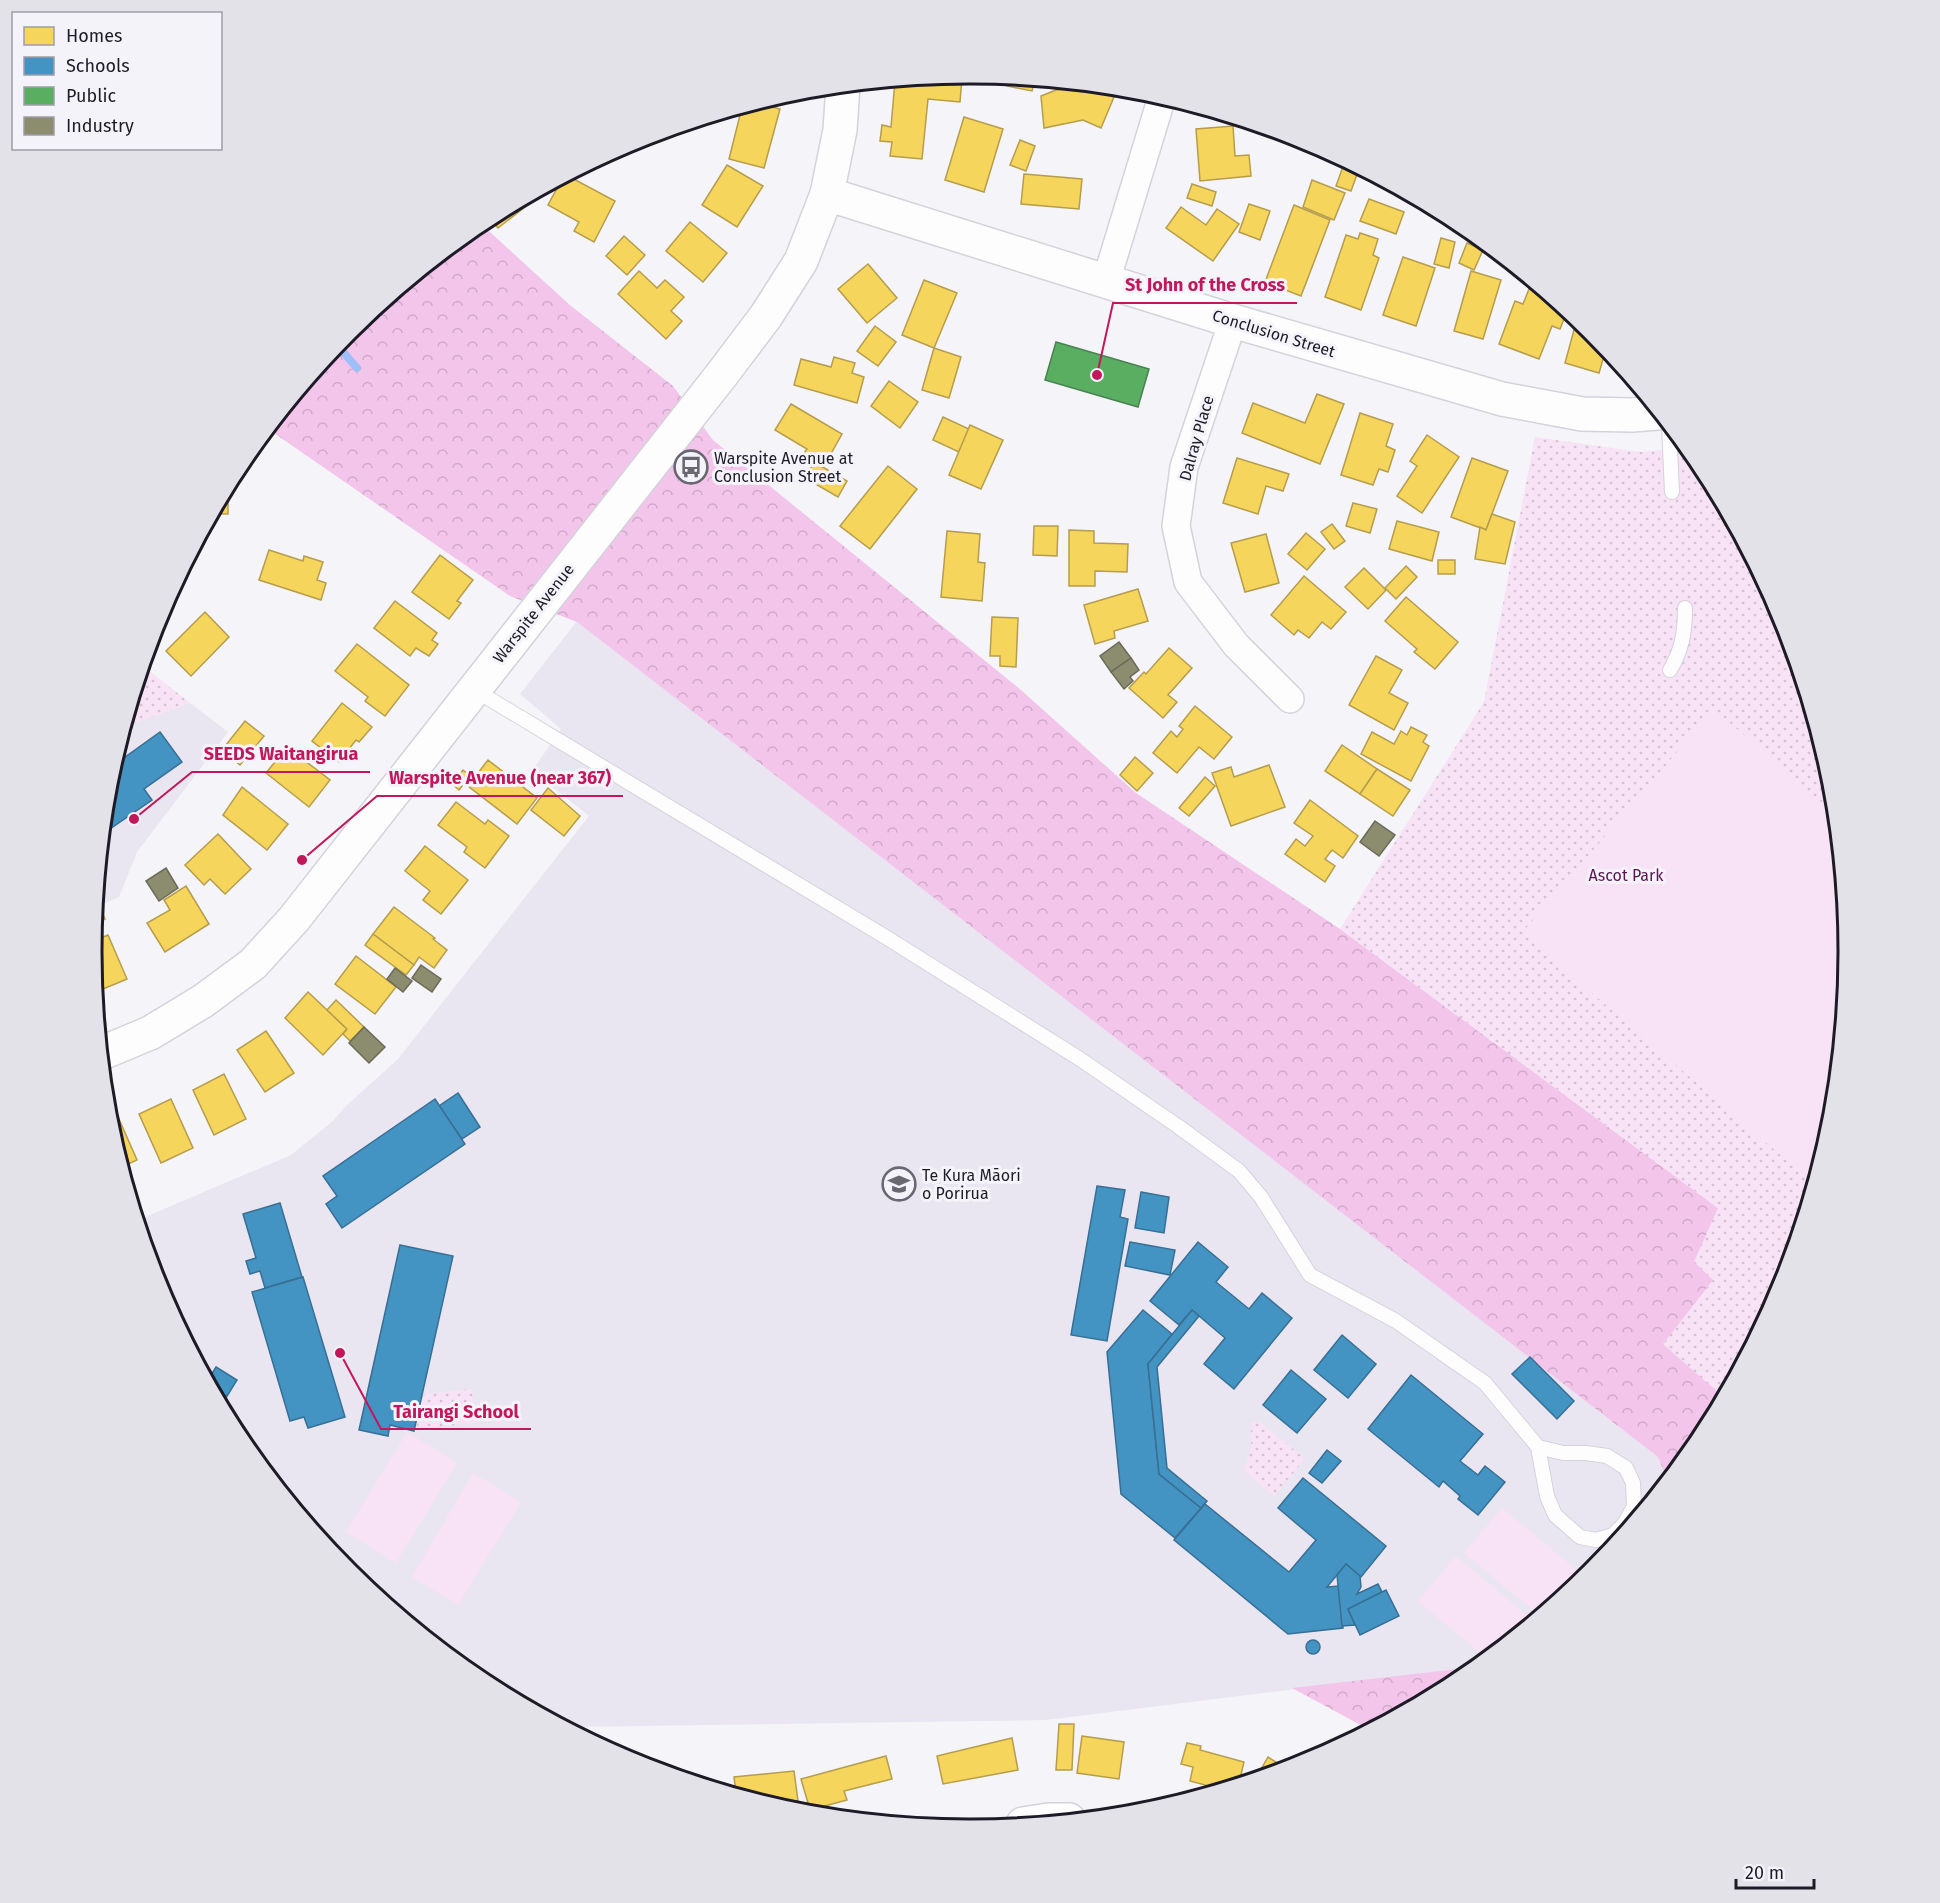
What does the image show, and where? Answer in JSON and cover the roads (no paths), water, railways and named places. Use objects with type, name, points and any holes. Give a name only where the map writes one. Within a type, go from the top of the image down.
[{"type":"main road","name":"Warspite Avenue","points":[[108,1050],[150,1033],[203,1001],[253,964],[294,919],[723,373],[766,316],[801,261],[827,194],[840,130],[842,94]]},
{"type":"main road","name":"Conclusion Street","points":[[827,194],[1233,321],[1502,399],[1582,414],[1650,413]]},
{"type":"street","points":[[1106,281],[1159,106]]},
{"type":"street","name":"Dalray Place","points":[[1233,321],[1184,467],[1176,526],[1188,582],[1236,645],[1290,699]]},
{"type":"lane","points":[[1670,440],[1672,492]]},
{"type":"lane","points":[[1670,670],[1682,644],[1685,630],[1685,608]]},
{"type":"lane","points":[[474,689],[884,936],[1080,1059],[1239,1171],[1261,1197],[1310,1275],[1396,1321],[1485,1383],[1538,1447],[1547,1496],[1555,1515],[1580,1537],[1596,1540],[1610,1536]]},
{"type":"lane","points":[[1538,1447],[1563,1453],[1607,1456],[1626,1468],[1634,1483],[1634,1506],[1630,1513]]},
{"type":"waterway","points":[[344,353],[357,368]]},
{"type":"place","name":"St John of the Cross","points":[[1097,375]]},
{"type":"place","name":"Warspite Avenue at Conclusion Street","points":[[691,467]]},
{"type":"place","name":"SEEDS Waitangirua","points":[[134,819]]},
{"type":"place","name":"Warspite Avenue (near 367)","points":[[302,860]]},
{"type":"place","name":"Te Kura Māori o Porirua","points":[[899,1184]]},
{"type":"place","name":"Tairangi School","points":[[340,1353]]},
{"type":"park label","name":"Ascot Park","points":[[1626,875]]}]
